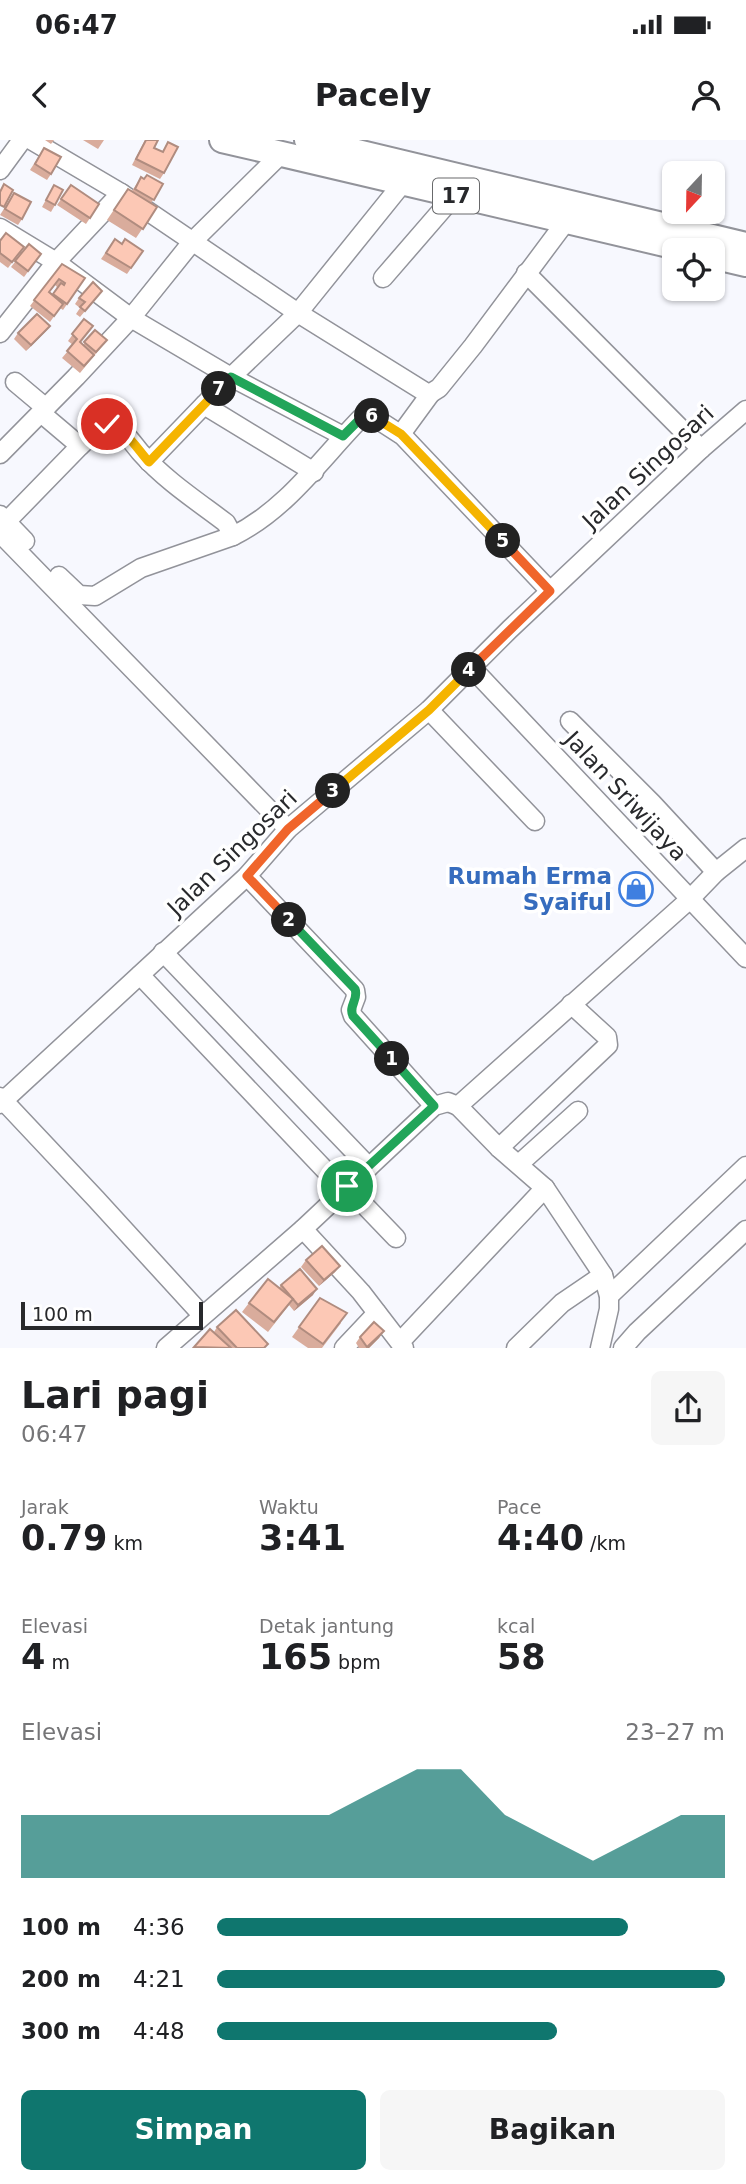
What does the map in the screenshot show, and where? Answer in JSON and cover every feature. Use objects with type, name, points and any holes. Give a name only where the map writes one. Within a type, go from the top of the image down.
[{"type":"highway","name":"17","points":[[222,140],[662,243]]},
{"type":"highway","name":"17","points":[[307,140],[746,244]]},
{"type":"highway","points":[[725,259],[746,264]]},
{"type":"street","points":[[0,170],[22,140]]},
{"type":"street","points":[[31,140],[121,193],[298,313],[420,390],[431,393]]},
{"type":"street","points":[[0,454],[131,318],[192,242],[281,154]]},
{"type":"street","points":[[149,462],[231,377],[298,313],[402,184]]},
{"type":"street","points":[[0,333],[56,262],[121,193]]},
{"type":"street","points":[[383,278],[454,196]]},
{"type":"street","points":[[401,434],[431,393],[439,388],[473,346],[567,220]]},
{"type":"street","points":[[0,228],[56,262],[131,318],[231,377],[343,436]]},
{"type":"street","points":[[526,274],[701,449]]},
{"type":"street","points":[[15,382],[80,446]]},
{"type":"street","points":[[204,405],[314,472]]},
{"type":"street","name":"Jalan Singosari","points":[[1,1101],[247,876],[288,829],[429,710],[550,591],[746,410]]},
{"type":"street","points":[[2,523],[79,595],[87,597],[103,593],[129,573],[233,536],[269,512],[314,472],[343,436],[361,418],[368,415],[401,434],[550,591]]},
{"type":"street","points":[[2,523],[96,428],[112,424],[121,430],[149,462],[226,523],[233,536]]},
{"type":"street","points":[[2,523],[288,829]]},
{"type":"street","name":"Jalan Sriwijaya","points":[[471,667],[746,958]]},
{"type":"street","points":[[429,710],[535,821]]},
{"type":"street","points":[[570,721],[652,803],[716,873]]},
{"type":"street","points":[[458,1106],[746,848]]},
{"type":"street","points":[[247,876],[355,989],[356,997],[351,1010],[353,1016],[434,1106]]},
{"type":"street","points":[[163,952],[369,1167]]},
{"type":"street","points":[[140,975],[396,1238]]},
{"type":"street","points":[[499,1148],[608,1045],[607,1037],[571,1004]]},
{"type":"street","points":[[1,1101],[96,1199],[201,1315]]},
{"type":"street","points":[[166,1348],[303,1229],[434,1106],[448,1102],[458,1106],[499,1148],[545,1188],[603,1275],[610,1296],[601,1342],[622,1348],[746,1230]]},
{"type":"street","points":[[519,1164],[578,1111]]},
{"type":"street","points":[[610,1296],[746,1166]]},
{"type":"street","points":[[303,1229],[361,1292],[402,1345],[545,1188]]},
{"type":"street","points":[[516,1348],[562,1303],[603,1275]]},
{"type":"street","points":[[344,1348],[377,1313]]},
{"type":"building","points":[[146,140],[158,140],[154,148],[163,152],[168,142],[178,147],[164,173],[136,159]]},
{"type":"building","points":[[44,148],[61,157],[51,174],[35,164]]},
{"type":"building","points":[[147,175],[163,184],[154,200],[135,189],[141,177],[144,179]]},
{"type":"building","points":[[4,184],[13,190],[4,207],[0,205],[0,192]]},
{"type":"building","points":[[54,185],[63,190],[55,205],[46,200]]},
{"type":"building","points":[[71,185],[99,204],[90,218],[61,199]]},
{"type":"building","points":[[128,189],[157,207],[143,229],[114,210]]},
{"type":"building","points":[[14,193],[31,202],[22,219],[5,209]]},
{"type":"building","points":[[6,233],[24,247],[12,262],[0,253],[0,241]]},
{"type":"building","points":[[115,239],[122,244],[125,239],[143,251],[131,268],[106,253]]},
{"type":"building","points":[[29,244],[41,254],[28,271],[15,261]]},
{"type":"building","points":[[62,264],[85,278],[67,304],[53,294],[61,283],[65,283],[59,279],[49,292],[63,304],[54,316],[34,300]]},
{"type":"building","points":[[93,282],[102,291],[85,311],[80,307],[85,302],[79,298]]},
{"type":"building","points":[[37,314],[50,326],[31,345],[18,333]]},
{"type":"building","points":[[84,319],[93,326],[80,342],[94,355],[84,366],[67,351],[77,339],[72,334]]},
{"type":"building","points":[[95,330],[107,340],[96,352],[84,342]]},
{"type":"building","points":[[322,1246],[340,1266],[324,1280],[306,1260]]},
{"type":"building","points":[[300,1269],[317,1289],[298,1305],[281,1285]]},
{"type":"building","points":[[268,1279],[293,1299],[274,1322],[249,1303]]},
{"type":"building","points":[[320,1298],[347,1313],[323,1344],[299,1327]]},
{"type":"building","points":[[236,1310],[268,1344],[264,1348],[237,1348],[217,1327]]},
{"type":"building","points":[[374,1322],[384,1331],[367,1347],[360,1337]]},
{"type":"building","points":[[210,1329],[231,1348],[194,1347]]},
{"type":"place","name":"Rumah Erma Syaiful","points":[[636,889]]},
{"type":"route","points":[[107,424],[121,430],[149,462],[231,377],[343,436],[361,418],[372,416],[401,434],[550,591],[429,710],[288,829],[247,876],[355,989],[357,993],[351,1010],[353,1016],[434,1106],[347,1186]]}]
